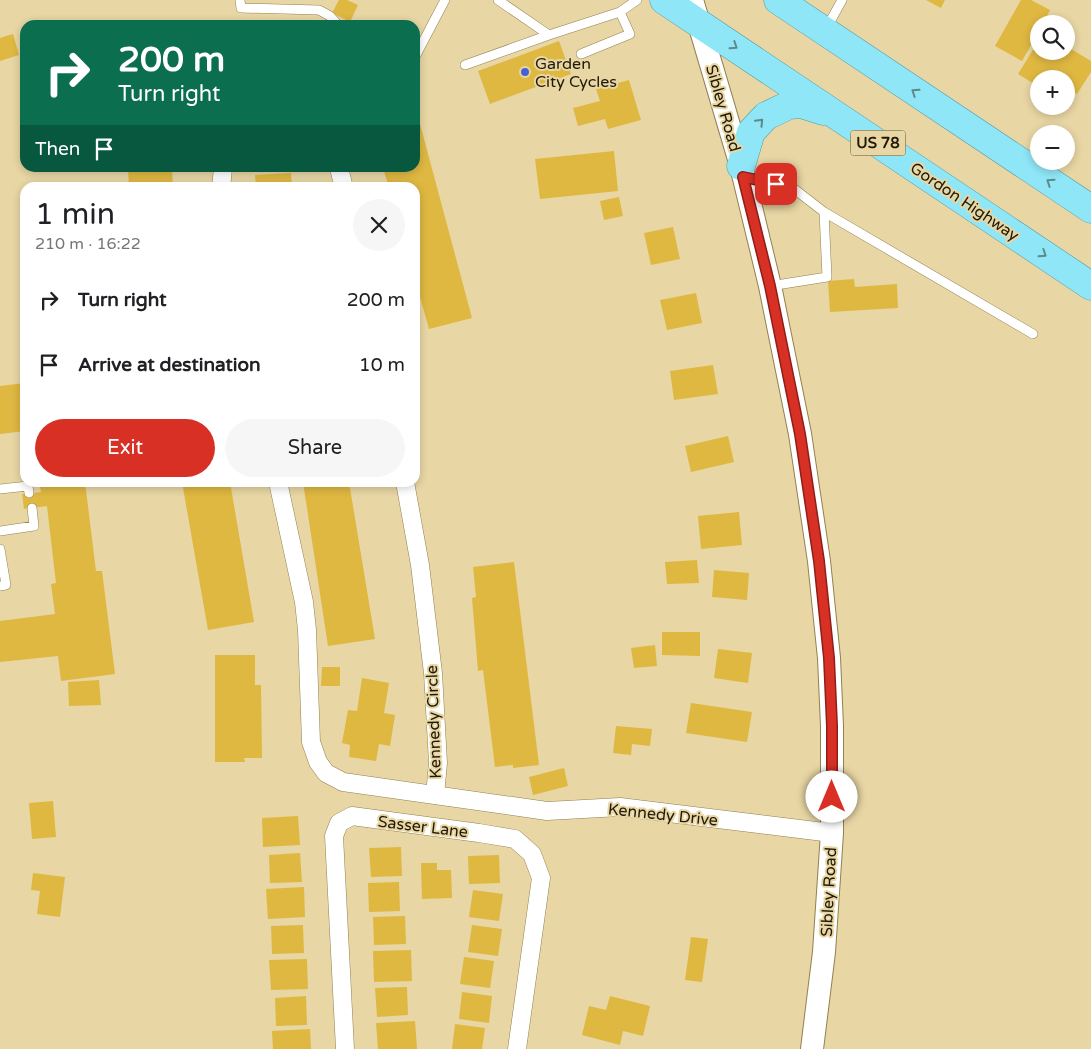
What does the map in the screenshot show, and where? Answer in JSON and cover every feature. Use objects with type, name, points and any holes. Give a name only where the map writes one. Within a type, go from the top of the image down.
[{"type":"highway","name":"Gordon Highway","points":[[664,0],[695,11],[837,115],[1091,286]]},
{"type":"highway","points":[[778,0],[1091,209]]},
{"type":"highway","points":[[742,172],[751,132],[766,116],[789,105],[801,104],[837,115]]},
{"type":"street","name":"Sibley Road","points":[[695,11],[742,172],[770,286],[800,434],[819,561],[831,697],[832,833],[824,952],[812,1049]]},
{"type":"street","name":"Kennedy Circle","points":[[279,487],[303,596],[307,630],[311,742],[318,762],[326,773],[343,782],[435,795],[438,763],[433,673],[420,564],[406,487]]},
{"type":"street","name":"Kennedy Drive","points":[[435,795],[547,811],[620,807],[832,833]]},
{"type":"street","name":"Sasser Lane","points":[[344,1049],[334,836],[339,823],[352,816],[515,839],[532,854],[541,878],[517,1049]]},
{"type":"lane","points":[[240,0],[241,8],[319,10],[334,20]]},
{"type":"lane","points":[[420,48],[445,0]]},
{"type":"lane","points":[[498,0],[549,34]]},
{"type":"lane","points":[[465,64],[549,34],[620,12],[637,0]]},
{"type":"lane","points":[[825,31],[842,0]]},
{"type":"lane","points":[[581,54],[630,34],[620,12]]},
{"type":"lane","points":[[742,172],[792,188],[824,212],[1033,334]]},
{"type":"lane","points":[[770,286],[826,277],[824,212]]},
{"type":"lane","points":[[0,489],[20,487]]},
{"type":"lane","points":[[28,487],[29,493]]},
{"type":"lane","points":[[0,532],[34,526],[32,508]]},
{"type":"lane","points":[[0,549],[6,584],[0,586]]},
{"type":"building","points":[[339,0],[347,0],[358,5],[351,20],[346,20],[332,13]]},
{"type":"building","points":[[926,0],[945,0],[941,8]]},
{"type":"building","points":[[1021,0],[1031,0],[1050,10],[1048,15],[1030,15],[1030,47],[1022,61],[995,46]]},
{"type":"building","points":[[13,34],[19,55],[0,61],[0,38]]},
{"type":"building","points":[[559,41],[571,74],[490,104],[478,71]]},
{"type":"building","points":[[1075,51],[1091,61],[1091,72],[1077,94],[1075,93],[1075,70],[1030,70],[1030,81],[1018,74],[1030,55],[1030,60],[1075,60]]},
{"type":"building","points":[[629,80],[641,120],[608,129],[605,119],[578,126],[573,108],[600,101],[596,89]]},
{"type":"building","points":[[420,124],[472,318],[429,329],[420,297],[420,182],[387,182],[384,172],[420,172]]},
{"type":"building","points":[[614,151],[618,191],[540,199],[535,159]]},
{"type":"building","points":[[128,172],[172,172],[173,182],[129,182]]},
{"type":"building","points":[[291,173],[292,182],[256,182],[255,175]]},
{"type":"building","points":[[619,197],[623,216],[604,220],[600,201]]},
{"type":"building","points":[[673,227],[680,259],[651,265],[644,233]]},
{"type":"building","points":[[854,279],[855,287],[897,284],[898,308],[830,312],[828,281]]},
{"type":"building","points":[[696,293],[702,323],[667,330],[660,300]]},
{"type":"building","points":[[713,365],[718,394],[674,400],[670,371]]},
{"type":"building","points":[[20,384],[20,432],[0,434],[0,386]]},
{"type":"building","points":[[728,436],[734,462],[691,472],[685,446]]},
{"type":"building","points":[[40,487],[86,487],[96,571],[102,571],[115,674],[61,681],[58,656],[0,662],[0,621],[55,614],[51,584],[56,583],[47,506],[24,509],[22,494],[41,492]]},
{"type":"building","points":[[183,487],[231,487],[254,622],[208,630]]},
{"type":"building","points":[[304,487],[350,487],[375,639],[328,646]]},
{"type":"building","points":[[739,512],[742,545],[701,549],[698,516]]},
{"type":"building","points":[[697,560],[699,583],[667,584],[665,562]]},
{"type":"building","points":[[514,562],[539,765],[513,768],[513,765],[495,767],[483,670],[478,671],[472,598],[476,597],[473,567]]},
{"type":"building","points":[[714,570],[749,573],[747,600],[712,597]]},
{"type":"building","points":[[662,632],[700,632],[700,656],[662,655]]},
{"type":"building","points":[[655,645],[657,666],[634,668],[631,648]]},
{"type":"building","points":[[718,649],[752,653],[748,683],[714,678]]},
{"type":"building","points":[[215,655],[255,655],[255,685],[261,685],[262,758],[244,758],[245,762],[215,762]]},
{"type":"building","points":[[322,667],[340,667],[340,686],[321,686]]},
{"type":"building","points":[[362,678],[389,683],[384,713],[395,715],[390,746],[379,744],[376,761],[349,757],[350,745],[342,743],[348,710],[357,711]]},
{"type":"building","points":[[99,680],[101,705],[69,706],[68,682]]},
{"type":"building","points":[[691,703],[752,712],[747,742],[686,733]]},
{"type":"building","points":[[616,726],[652,729],[650,746],[632,744],[631,755],[613,753]]},
{"type":"building","points":[[564,768],[568,786],[533,795],[529,777]]},
{"type":"building","points":[[53,801],[56,837],[32,839],[29,803]]},
{"type":"building","points":[[298,816],[300,845],[263,847],[262,818]]},
{"type":"building","points":[[401,847],[402,876],[371,877],[369,848]]},
{"type":"building","points":[[300,853],[302,882],[270,883],[269,855]]},
{"type":"building","points":[[499,855],[500,883],[469,884],[468,856]]},
{"type":"building","points":[[421,863],[437,863],[437,870],[451,870],[452,898],[422,899]]},
{"type":"building","points":[[33,873],[65,877],[60,917],[37,914],[40,891],[31,890]]},
{"type":"building","points":[[399,882],[400,911],[369,912],[368,883]]},
{"type":"building","points":[[304,887],[305,917],[268,919],[266,889]]},
{"type":"building","points":[[473,890],[503,894],[499,921],[469,917]]},
{"type":"building","points":[[405,916],[406,944],[374,945],[373,917]]},
{"type":"building","points":[[303,925],[304,953],[272,954],[271,926]]},
{"type":"building","points":[[472,925],[502,929],[498,956],[468,952]]},
{"type":"building","points":[[691,937],[708,939],[702,982],[685,980]]},
{"type":"building","points":[[411,950],[412,981],[374,982],[373,951]]},
{"type":"building","points":[[464,957],[494,961],[490,988],[460,984]]},
{"type":"building","points":[[307,959],[308,989],[271,990],[269,960]]},
{"type":"building","points":[[407,987],[408,1015],[377,1017],[375,988]]},
{"type":"building","points":[[462,992],[492,996],[489,1023],[459,1019]]},
{"type":"building","points":[[306,996],[307,1025],[276,1026],[275,998]]},
{"type":"building","points":[[610,996],[650,1006],[643,1036],[623,1031],[620,1045],[582,1035],[589,1006],[606,1010]]},
{"type":"building","points":[[415,1021],[417,1049],[378,1049],[376,1023]]},
{"type":"building","points":[[455,1024],[485,1028],[482,1049],[452,1049]]},
{"type":"building","points":[[310,1029],[311,1049],[273,1049],[272,1031]]},
{"type":"place","name":"Garden City Cycles","points":[[525,72]]},
{"type":"route","points":[[776,184],[743,177],[750,212],[770,286],[800,434],[819,561],[829,658],[832,726],[832,797]]}]
